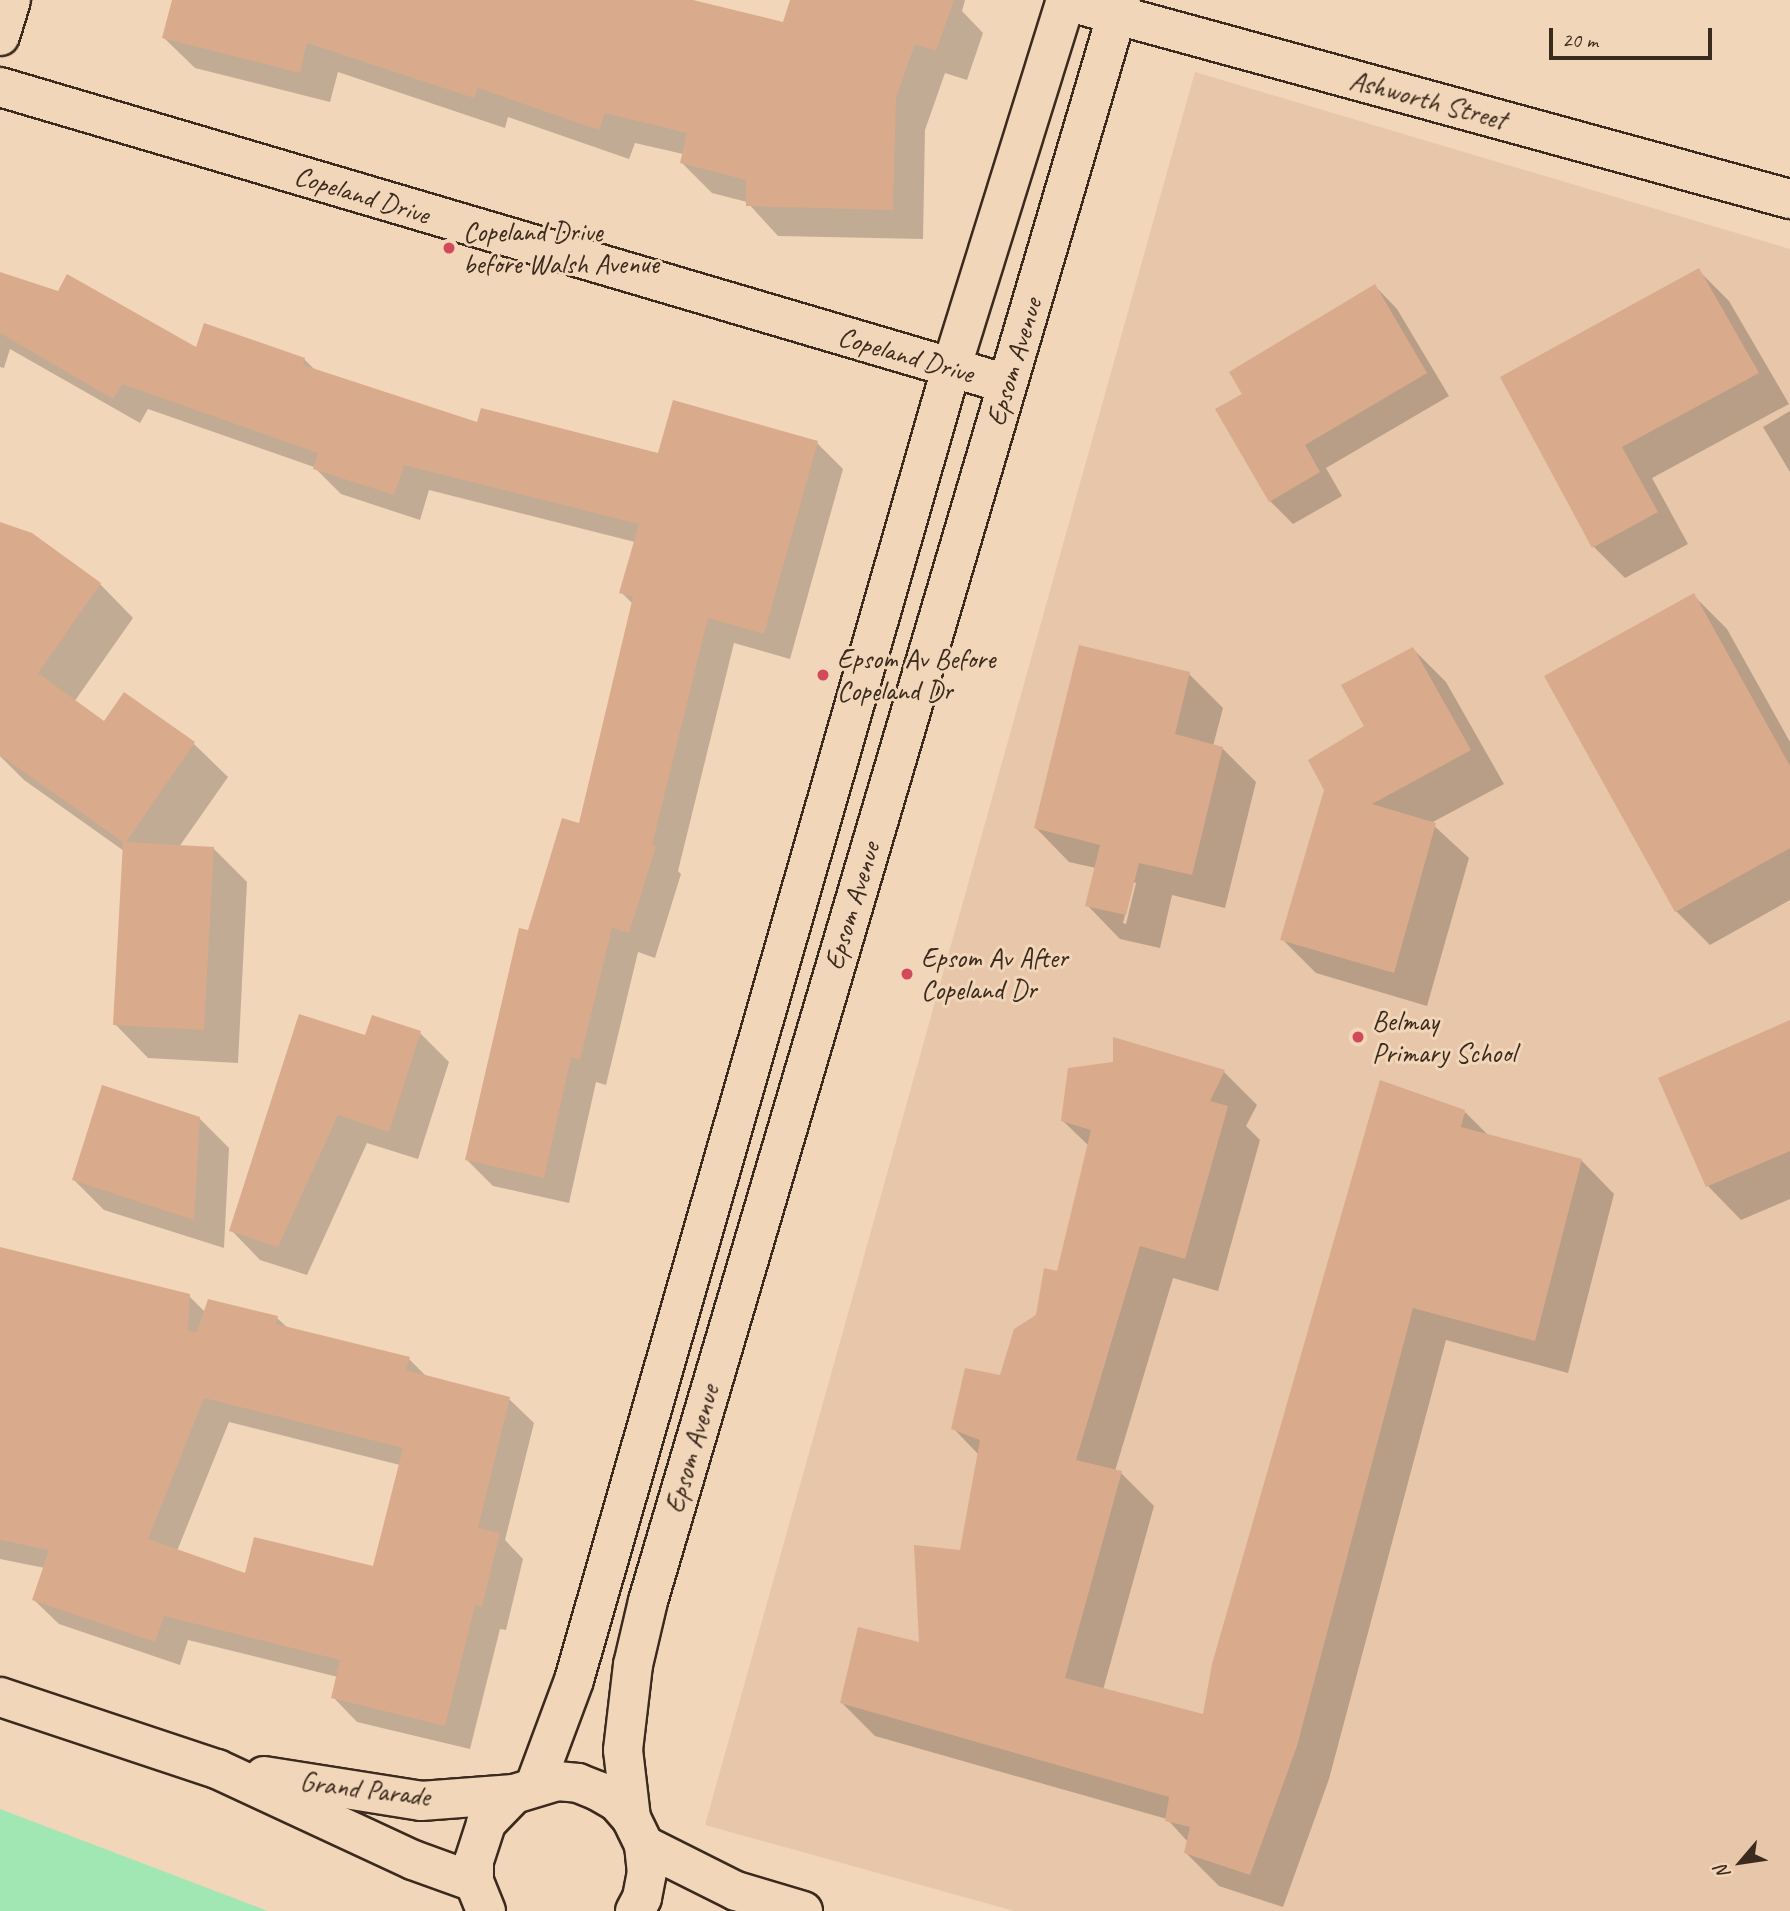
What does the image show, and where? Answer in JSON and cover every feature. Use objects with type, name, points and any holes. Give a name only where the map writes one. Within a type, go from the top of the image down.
[{"type":"street","points":[[0,36],[11,0]]},
{"type":"street","name":"Ashworth Street","points":[[1066,1],[1119,8],[1790,199]]},
{"type":"street","name":"Epsom Avenue","points":[[525,1789],[574,1680],[951,369],[1066,1]]},
{"type":"street","name":"Epsom Avenue","points":[[635,1911],[642,1898],[647,1872],[623,1750],[634,1665],[648,1601],[1119,8]]},
{"type":"street","name":"Copeland Drive","points":[[0,87],[1007,384]]},
{"type":"street","name":"Grand Parade","points":[[0,1697],[217,1769],[413,1860],[480,1897]]},
{"type":"street","name":"Grand Parade","points":[[217,1769],[421,1801],[525,1789],[557,1781],[578,1783],[617,1802],[637,1832],[736,1891],[803,1911]]},
{"type":"street","points":[[480,1897],[474,1861],[482,1832],[499,1807],[525,1789]]},
{"type":"shaded area","name":"Belmay Primary School","points":[[1195,72],[1790,249],[1790,1911],[1014,1911],[705,1825]]},
{"type":"green space","points":[[0,1809],[268,1911],[0,1911]]},
{"type":"building","points":[[172,0],[693,0],[783,22],[790,0],[954,0],[936,51],[915,44],[896,98],[893,210],[746,206],[746,180],[680,163],[687,133],[605,113],[599,130],[478,88],[474,98],[307,43],[300,73],[162,38]]},
{"type":"building","points":[[1699,268],[1759,373],[1622,447],[1658,512],[1592,548],[1500,377]]},
{"type":"building","points":[[0,272],[58,291],[67,274],[196,347],[204,323],[305,358],[303,365],[477,422],[481,408],[658,453],[673,400],[818,441],[764,634],[708,618],[652,845],[656,846],[629,933],[612,928],[580,1060],[571,1057],[544,1178],[465,1160],[519,928],[528,930],[562,818],[579,823],[633,597],[619,593],[639,524],[404,465],[394,495],[313,469],[318,453],[122,384],[113,399],[0,333]]},
{"type":"building","points":[[1375,284],[1427,373],[1305,445],[1320,472],[1269,502],[1215,409],[1242,394],[1229,372]]},
{"type":"building","points":[[0,522],[32,533],[101,583],[38,673],[104,721],[124,692],[195,742],[126,842],[214,847],[204,1030],[113,1025],[123,842],[0,755]]},
{"type":"building","points":[[1694,593],[1790,766],[1790,848],[1675,912],[1544,676]]},
{"type":"building","points":[[1079,645],[1190,672],[1175,734],[1223,747],[1192,875],[1139,863],[1126,915],[1085,906],[1100,845],[1034,828]]},
{"type":"building","points":[[1413,647],[1471,750],[1372,804],[1436,823],[1394,973],[1280,940],[1324,790],[1308,760],[1364,726],[1341,685]]},
{"type":"building","points":[[299,1014],[365,1035],[372,1015],[421,1031],[389,1132],[338,1115],[278,1247],[229,1231]]},
{"type":"building","points":[[1790,1020],[1790,1151],[1706,1187],[1658,1078]]},
{"type":"building","points":[[1113,1037],[1225,1070],[1210,1101],[1228,1106],[1185,1259],[1140,1246],[1076,1460],[1122,1471],[1065,1678],[1203,1714],[1212,1664],[1380,1080],[1465,1110],[1461,1127],[1582,1159],[1535,1341],[1413,1308],[1297,1746],[1250,1875],[1184,1853],[1190,1827],[1165,1821],[1169,1797],[840,1703],[858,1627],[919,1642],[914,1545],[960,1550],[980,1440],[951,1429],[965,1368],[1000,1375],[1014,1329],[1036,1315],[1044,1268],[1057,1271],[1091,1130],[1061,1121],[1068,1068],[1113,1062]]},
{"type":"building","points":[[102,1085],[200,1117],[194,1220],[72,1180]]},
{"type":"building","points":[[0,1247],[190,1294],[188,1331],[197,1332],[208,1299],[278,1316],[276,1324],[410,1357],[406,1370],[510,1397],[478,1528],[500,1533],[482,1607],[475,1605],[445,1726],[331,1698],[340,1660],[164,1616],[155,1642],[32,1600],[49,1550],[0,1540]],"holes":[[[204,1398],[403,1448],[373,1566],[254,1537],[245,1573],[148,1539]]]},
{"type":"place","name":"Copeland Drive before Walsh Avenue","points":[[449,248]]},
{"type":"place","name":"Epsom Av Before Copeland Dr","points":[[823,675]]},
{"type":"place","name":"Epsom Av After Copeland Dr","points":[[907,974]]},
{"type":"place","name":"Belmay Primary School","points":[[1358,1037]]}]
